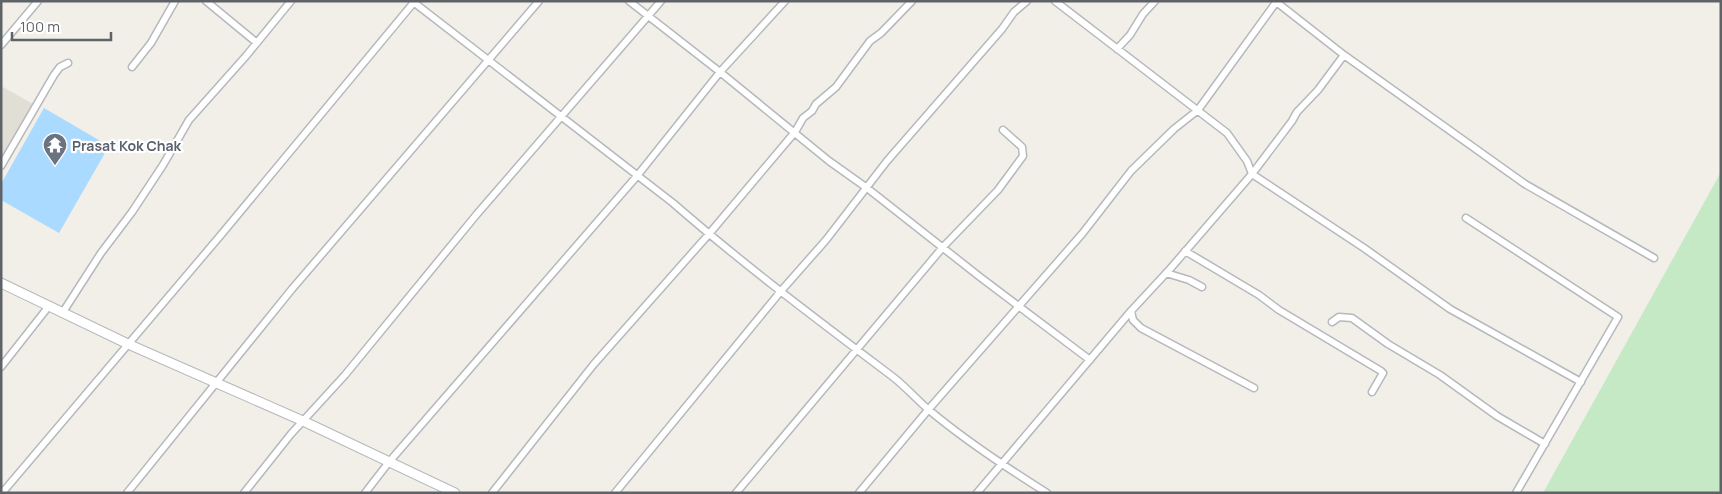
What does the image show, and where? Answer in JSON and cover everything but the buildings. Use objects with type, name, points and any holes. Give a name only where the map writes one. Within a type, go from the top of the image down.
[{"type":"street","points":[[1,45],[38,1]]},
{"type":"street","points":[[132,67],[152,43],[175,1]]},
{"type":"street","points":[[206,1],[257,43]]},
{"type":"street","points":[[63,312],[101,254],[132,212],[189,120],[257,43],[291,1]]},
{"type":"street","points":[[127,493],[292,289],[539,1]]},
{"type":"street","points":[[629,1],[980,278],[1090,360]]},
{"type":"street","points":[[244,493],[303,421],[345,375],[477,214],[660,1]]},
{"type":"street","points":[[365,493],[389,462],[637,176],[720,72],[785,1]]},
{"type":"street","points":[[492,493],[594,364],[709,234],[795,132],[803,118],[836,87],[870,41],[912,1]]},
{"type":"street","points":[[615,493],[781,291],[826,240],[887,161],[1002,29],[1014,12],[1027,1]]},
{"type":"street","points":[[1055,1],[1227,133],[1247,161],[1252,174],[1364,248],[1450,309],[1581,382]]},
{"type":"street","points":[[1117,49],[1130,35],[1143,14],[1155,1]]},
{"type":"street","points":[[2,493],[413,2],[673,203],[709,234],[901,384],[928,410],[1001,464],[1047,493]]},
{"type":"street","points":[[859,493],[928,410],[1082,234],[1130,171],[1174,129],[1198,110],[1276,2],[1344,55],[1525,184],[1654,258]]},
{"type":"street","points":[[977,493],[1131,311],[1252,174],[1297,112],[1318,90],[1344,55]]},
{"type":"street","points":[[1,166],[54,75],[60,67],[68,62]]},
{"type":"street","points":[[736,493],[943,247],[998,190],[1023,156],[1022,147],[1002,130]]},
{"type":"street","points":[[1466,218],[1618,316],[1516,493]]},
{"type":"street","points":[[1185,251],[1381,371],[1383,373],[1382,376],[1372,392]]},
{"type":"street","points":[[1166,273],[1189,280],[1202,287]]},
{"type":"street","points":[[1,283],[128,344],[215,384],[303,421],[455,493]]},
{"type":"street","points":[[1,367],[49,306]]},
{"type":"street","points":[[1131,311],[1133,320],[1141,328],[1254,388]]},
{"type":"street","points":[[1332,322],[1339,317],[1352,318],[1388,344],[1440,375],[1497,416],[1545,444]]},
{"type":"shaded area","points":[[1,86],[33,104],[1,163]]},
{"type":"green space","points":[[1721,172],[1721,493],[1543,493]]},
{"type":"water","points":[[44,108],[109,146],[59,233],[1,200],[1,184]]},
{"type":"place","name":"Prasat Kok Chak","points":[[55,166]]}]
